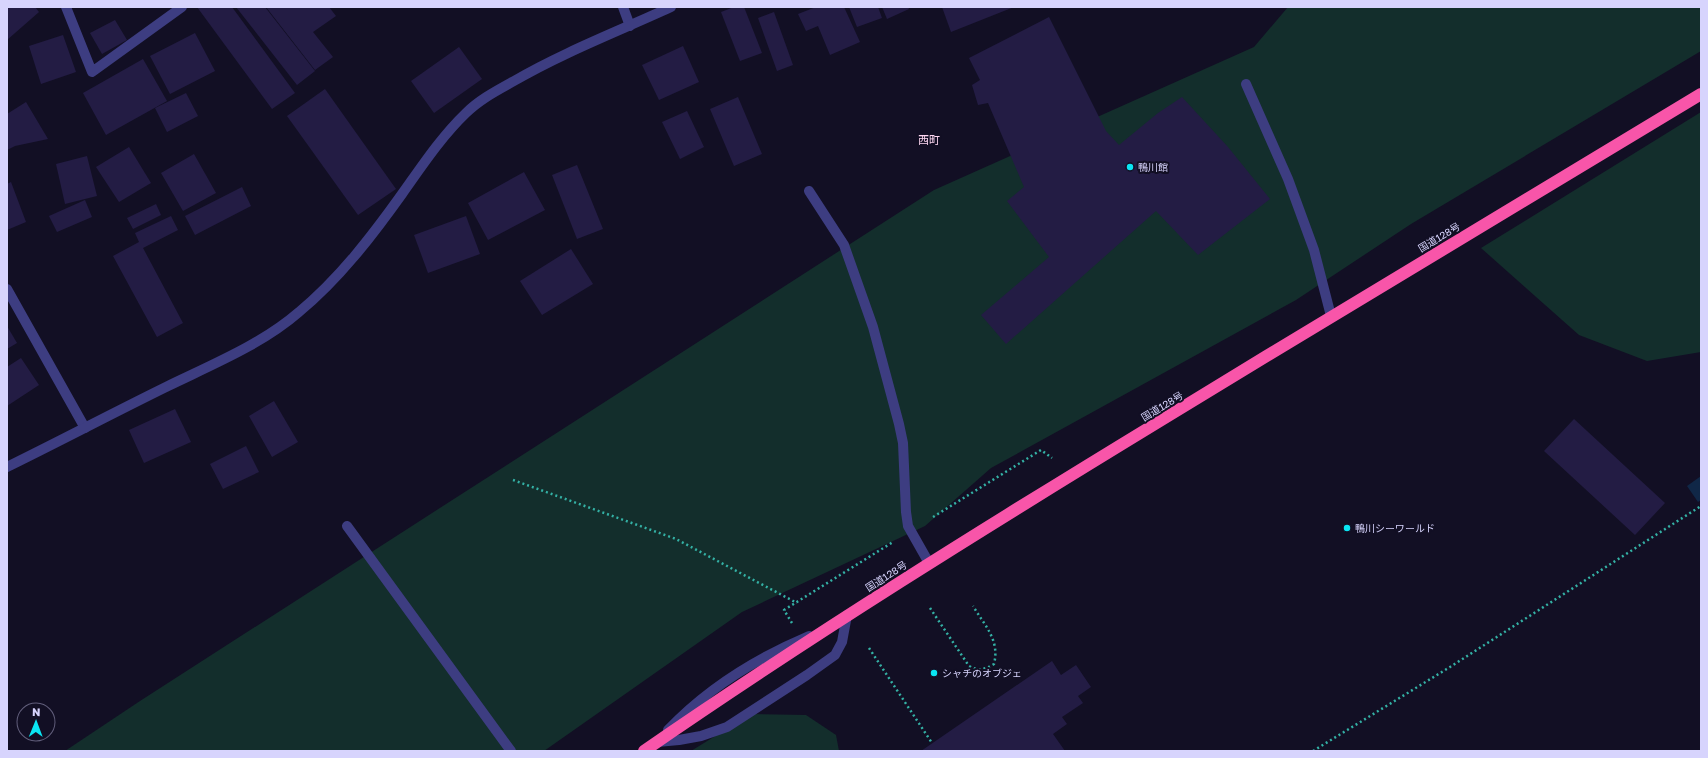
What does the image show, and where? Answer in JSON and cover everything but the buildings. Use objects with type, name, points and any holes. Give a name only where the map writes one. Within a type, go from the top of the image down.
[{"type":"highway","name":"国道128号","points":[[644,751],[760,671],[929,563],[1331,316],[1701,94]]},
{"type":"street","points":[[66,7],[92,72],[182,7]]},
{"type":"street","points":[[623,7],[630,26]]},
{"type":"street","points":[[7,467],[244,348],[297,314],[316,298],[343,270],[401,195],[431,152],[467,112],[483,100],[546,62],[672,7]]},
{"type":"street","points":[[1246,84],[1288,179],[1314,250],[1331,316]]},
{"type":"street","points":[[809,191],[844,245],[873,327],[903,443],[908,526],[929,563]]},
{"type":"street","points":[[7,289],[84,428]]},
{"type":"street","points":[[347,526],[511,751]]},
{"type":"street","points":[[657,742],[701,736],[727,726],[808,675],[835,655],[842,642],[847,615]]},
{"type":"path","points":[[933,517],[1041,450],[1052,458]]},
{"type":"path","points":[[513,480],[676,539],[797,603]]},
{"type":"path","points":[[1313,751],[1450,667],[1701,506]]},
{"type":"path","points":[[794,626],[784,610],[893,542]]},
{"type":"path","points":[[930,608],[969,666],[976,670],[986,669],[994,664],[996,643],[973,606]]},
{"type":"path","points":[[869,648],[932,743]]},
{"type":"green space","points":[[1288,7],[1701,7],[1701,51],[1411,224],[1296,300],[991,468],[925,526],[742,612],[544,751],[65,751],[140,701],[934,190],[1254,47]]},
{"type":"green space","points":[[1701,112],[1701,352],[1647,361],[1579,335],[1481,248]]},
{"type":"green space","points":[[751,714],[806,715],[836,735],[839,751],[691,751]]},
{"type":"water","points":[[1701,476],[1701,500],[1698,502],[1687,486]]},
{"type":"place","name":"鴨川館","points":[[1130,167]]},
{"type":"place","name":"鴨川シーワールド","points":[[1347,528]]},
{"type":"place","name":"シャチのオブジェ","points":[[934,673]]},
{"type":"district","name":"西町","points":[[929,140]]}]
